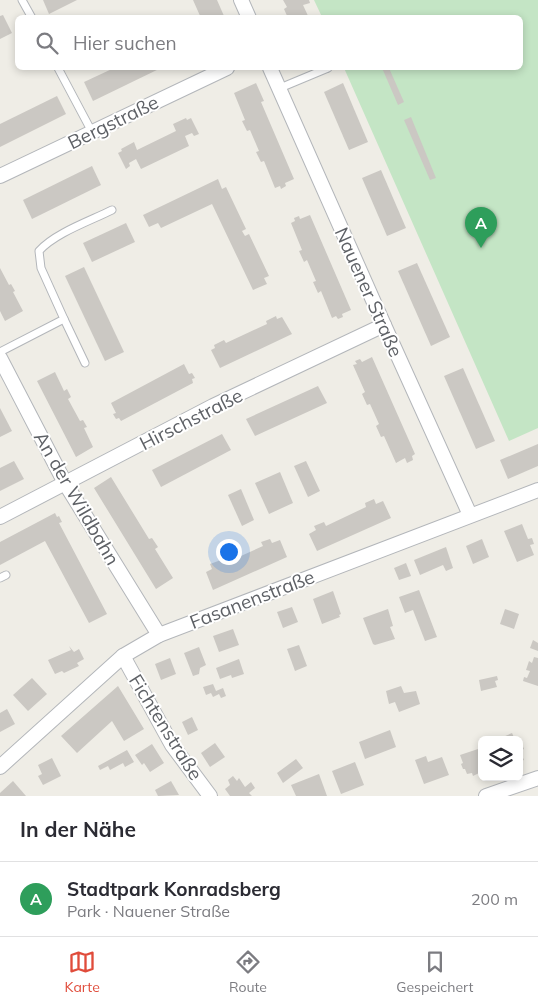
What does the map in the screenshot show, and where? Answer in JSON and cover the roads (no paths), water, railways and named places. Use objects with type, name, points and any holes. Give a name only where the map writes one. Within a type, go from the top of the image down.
[{"type":"street","points":[[241,0],[247,15]]},
{"type":"street","name":"Bergstraße","points":[[0,176],[222,70]]},
{"type":"street","name":"Nauener Straße","points":[[271,70],[470,515]]},
{"type":"street","name":"Hirschstraße","points":[[0,517],[213,406],[384,325]]},
{"type":"street","name":"An der Wildbahn","points":[[0,358],[65,483],[159,634]]},
{"type":"street","name":"Fasanenstraße","points":[[0,766],[123,656],[159,634],[538,490]]},
{"type":"street","name":"Fichtenstraße","points":[[123,656],[172,745],[210,796]]},
{"type":"street","points":[[486,796],[538,778]]},
{"type":"lane","points":[[22,0],[30,15]]},
{"type":"lane","points":[[59,70],[92,132]]},
{"type":"lane","points":[[280,88],[323,70]]},
{"type":"lane","points":[[85,363],[41,268],[39,251],[44,245],[57,237],[112,210]]},
{"type":"lane","points":[[0,352],[64,319]]},
{"type":"place","name":"Stadtpark Konradsberg","points":[[481,248]]}]
